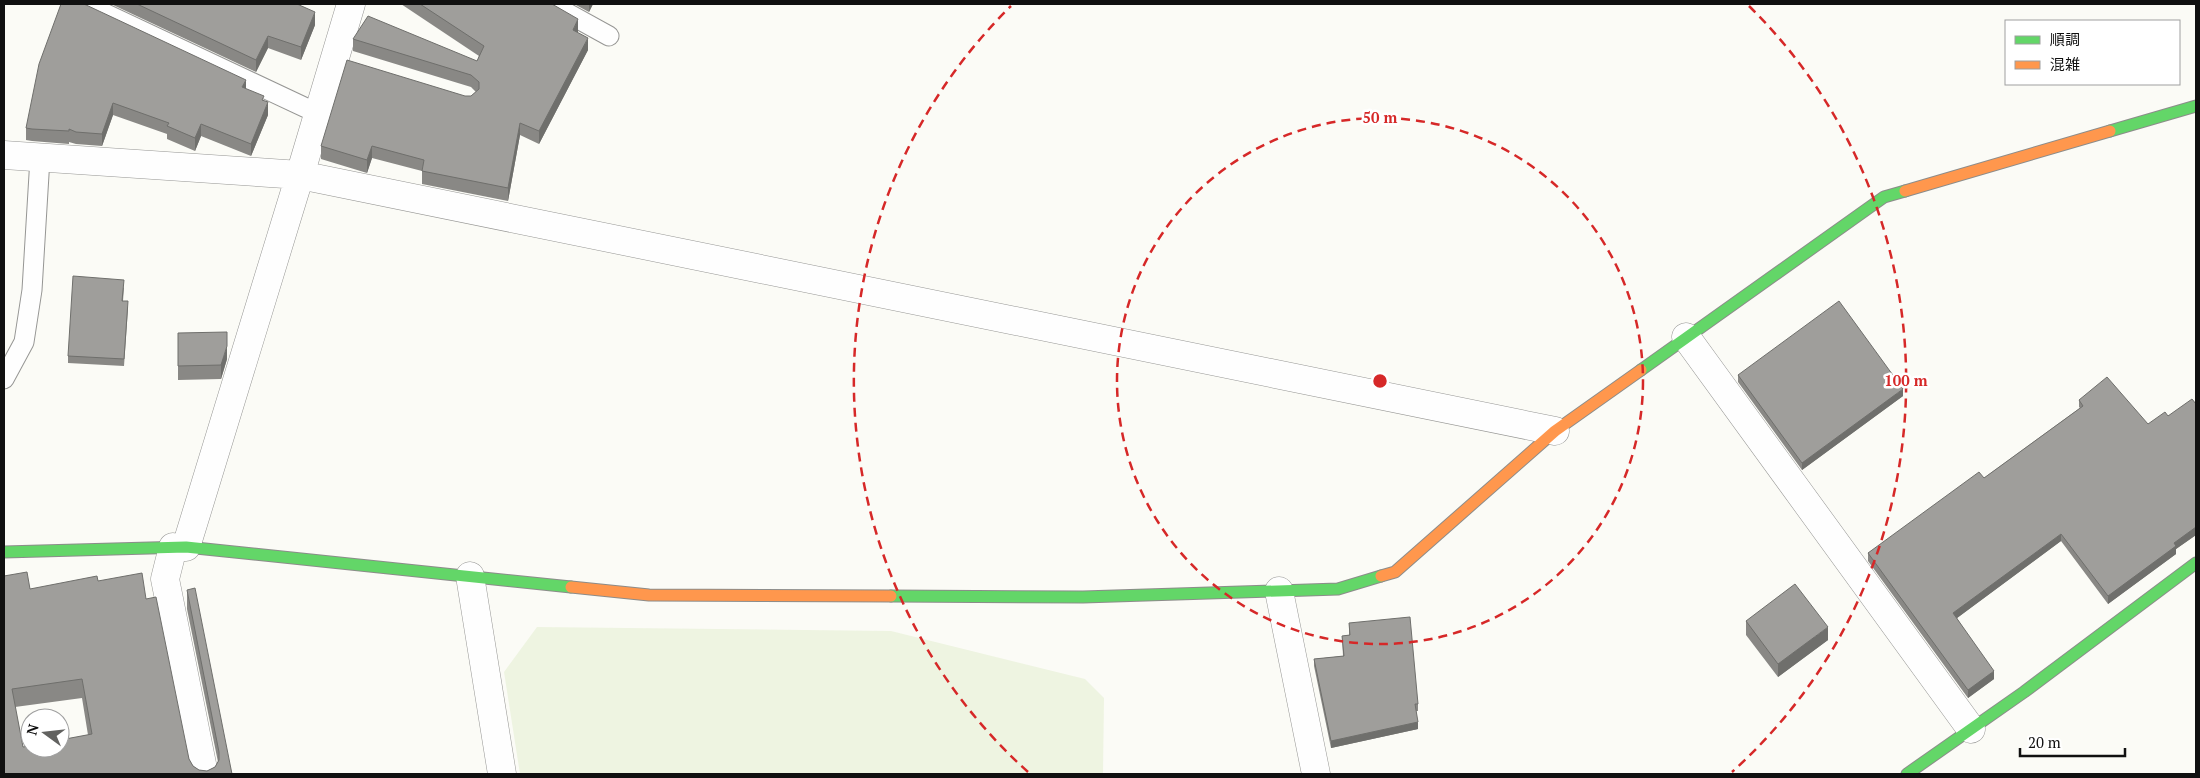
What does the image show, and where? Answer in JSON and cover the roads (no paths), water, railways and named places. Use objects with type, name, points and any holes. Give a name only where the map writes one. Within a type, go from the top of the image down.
[{"type":"street","points":[[204,774],[165,579],[179,547],[319,114],[345,61],[351,4]]},
{"type":"street","points":[[4,552],[179,547],[649,595],[1084,597],[1338,589],[1394,572],[1555,431],[1884,197],[2196,106]]},
{"type":"street","points":[[4,155],[300,175],[1555,431]]},
{"type":"street","points":[[1686,337],[1971,729]]},
{"type":"street","points":[[1908,774],[2196,563]]},
{"type":"street","points":[[470,576],[502,774]]},
{"type":"street","points":[[1278,591],[1316,774]]},
{"type":"lane","points":[[85,4],[319,114]]},
{"type":"lane","points":[[551,4],[609,36]]},
{"type":"lane","points":[[4,379],[24,342],[32,290],[40,158]]}]
